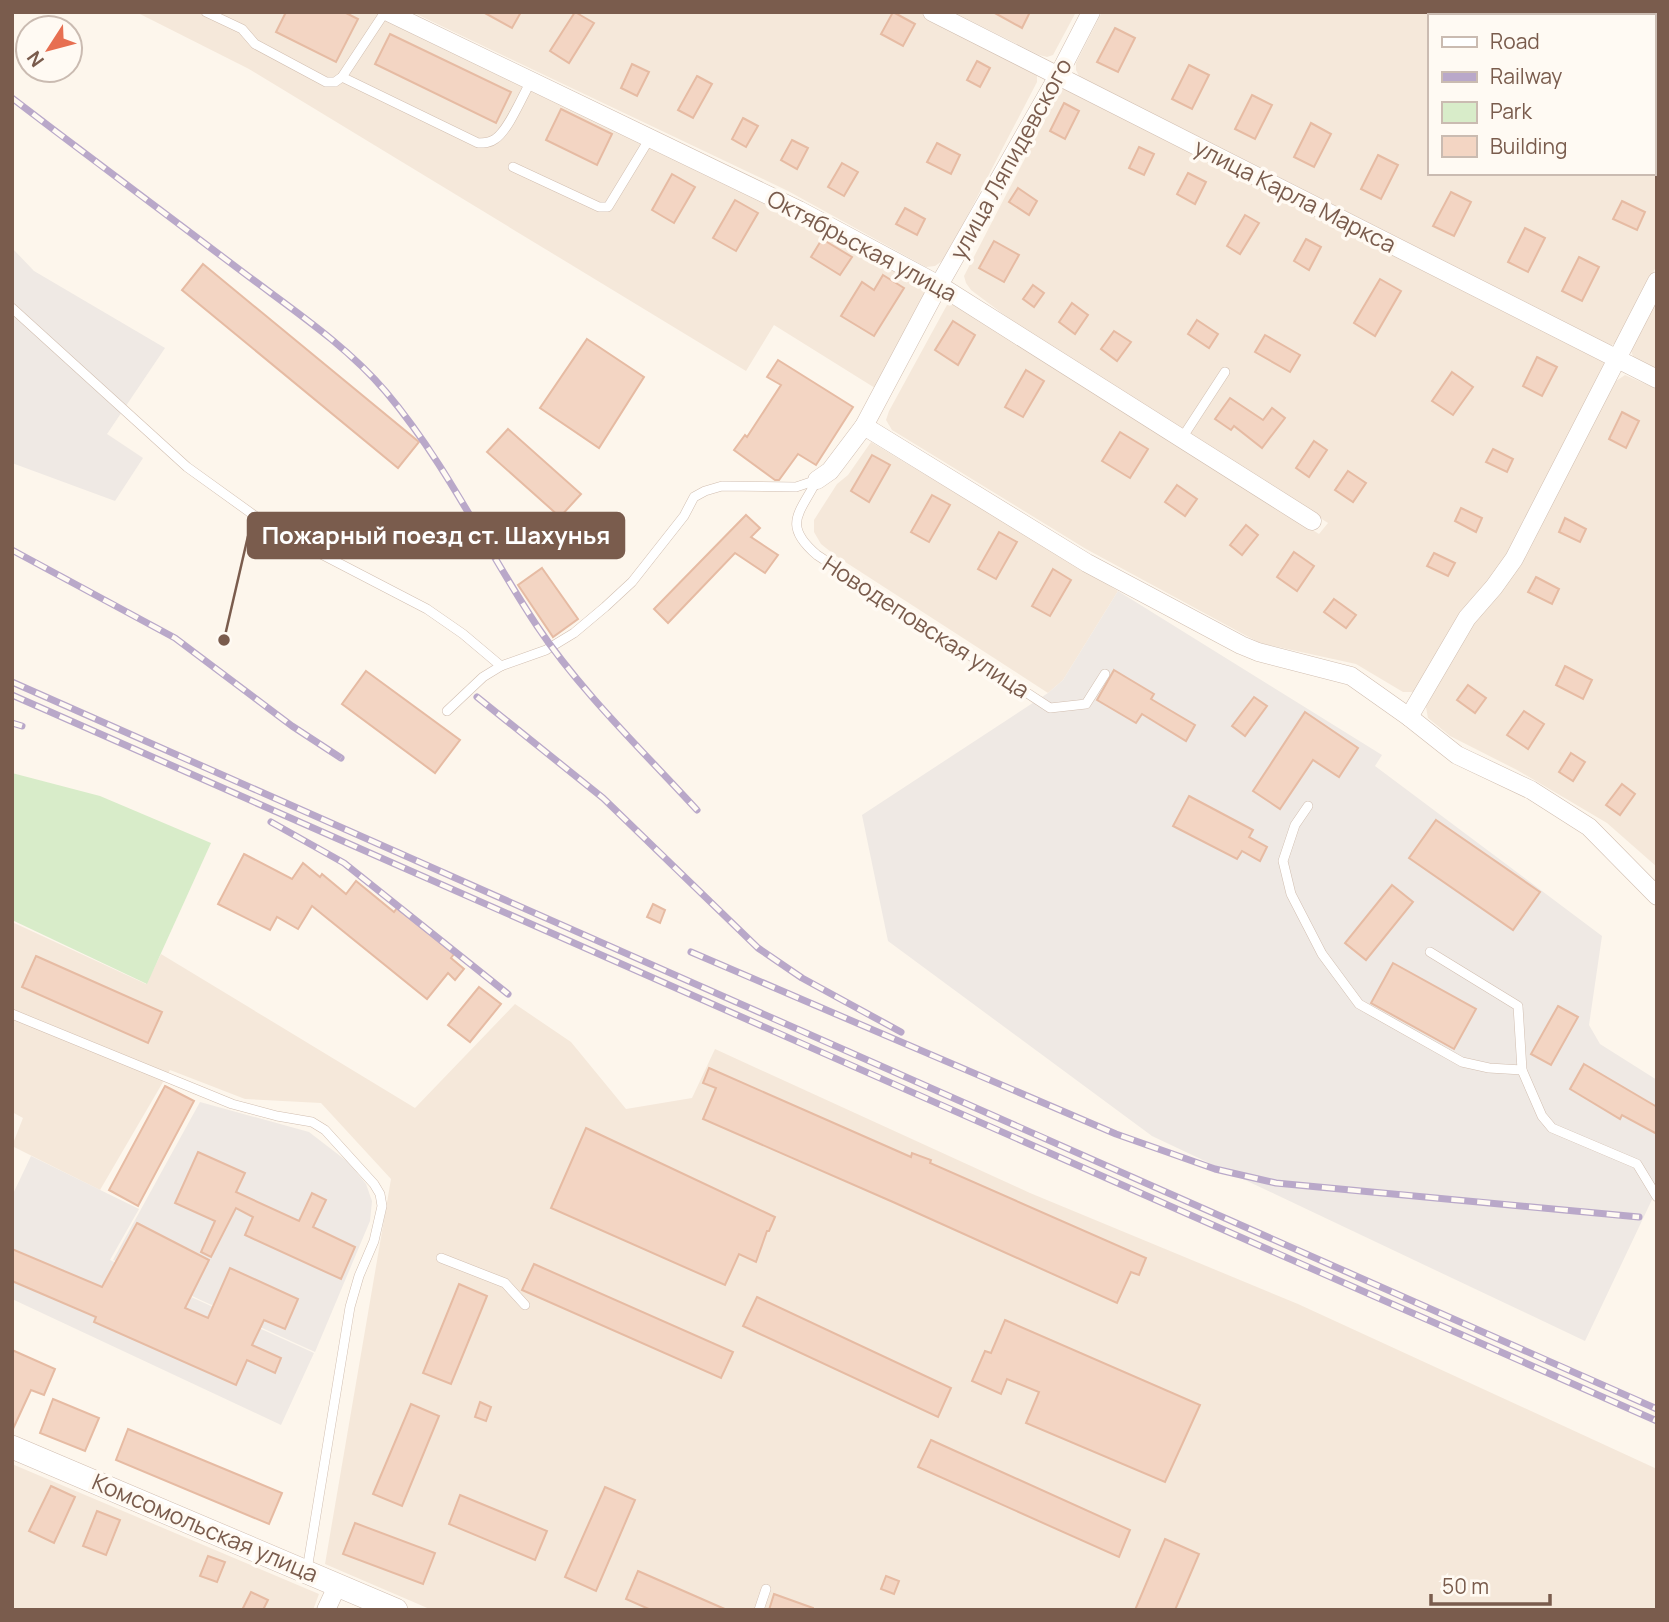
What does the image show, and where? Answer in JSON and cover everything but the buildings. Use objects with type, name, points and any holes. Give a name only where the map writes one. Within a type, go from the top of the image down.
[{"type":"street","name":"Октябрьская улица","points":[[386,12],[799,210],[939,285],[1312,521]]},
{"type":"street","name":"улица Карла Маркса","points":[[932,12],[1657,379]]},
{"type":"street","name":"улица Ляпидевского","points":[[817,480],[830,471],[864,426],[1091,12]]},
{"type":"street","points":[[1409,717],[1467,618],[1514,559],[1657,281]]},
{"type":"street","points":[[864,426],[1087,563],[1250,649],[1351,676],[1457,755],[1531,790],[1589,827],[1657,896]]},
{"type":"street","name":"Комсомольская улица","points":[[12,1447],[396,1610]]},
{"type":"street","points":[[326,1610],[338,1584]]},
{"type":"lane","points":[[206,12],[242,29],[256,44],[326,82],[334,82],[342,77],[386,12]]},
{"type":"lane","points":[[342,77],[478,143],[496,139],[503,131],[531,81]]},
{"type":"lane","points":[[513,167],[599,207],[608,207],[650,138]]},
{"type":"lane","points":[[12,308],[187,467],[262,521],[427,609],[463,634],[501,666]]},
{"type":"lane","points":[[1182,438],[1225,372]]},
{"type":"lane","points":[[447,711],[483,677],[501,666],[546,650],[606,607],[632,582],[684,516],[694,497],[722,486],[796,487],[817,480]]},
{"type":"lane","name":"Новодеповская улица","points":[[817,480],[797,518],[795,528],[805,545],[817,555],[1050,708],[1086,704],[1105,674]]},
{"type":"lane","points":[[1308,806],[1295,825],[1283,861],[1291,894],[1322,954],[1359,1004],[1462,1062],[1489,1068],[1522,1070]]},
{"type":"lane","points":[[1430,952],[1518,1006],[1522,1070],[1542,1116],[1552,1128],[1637,1164],[1657,1197]]},
{"type":"lane","points":[[12,1014],[232,1104],[313,1122],[325,1130],[380,1194],[382,1206],[374,1241],[359,1276],[350,1307],[307,1570]]},
{"type":"lane","points":[[441,1258],[505,1283],[525,1305]]},
{"type":"lane","points":[[759,1610],[766,1589]]},
{"type":"shaded area","points":[[136,12],[376,12],[794,214],[930,286],[875,388],[774,325],[746,371],[249,69]]},
{"type":"shaded area","points":[[412,12],[919,12],[1033,70],[1037,82],[945,259],[935,266],[926,267],[788,191]]},
{"type":"shaded area","points":[[953,12],[1076,12],[1053,55],[1047,57]]},
{"type":"shaded area","points":[[1102,12],[1657,12],[1657,265],[1617,342],[1610,346],[1080,78],[1076,63]]},
{"type":"shaded area","points":[[1062,87],[1601,358],[1605,364],[1604,372],[1511,553],[1414,692],[1403,692],[1356,664],[1260,643],[1086,549],[892,430],[886,420],[947,305],[961,304],[1319,534],[1328,523],[1023,329],[971,290],[966,283],[964,276]]},
{"type":"shaded area","points":[[12,248],[34,271],[165,348],[107,434],[143,458],[115,501],[12,463]]},
{"type":"shaded area","points":[[1657,296],[1657,372],[1635,361],[1630,349]]},
{"type":"shaded area","points":[[1625,375],[1657,389],[1657,867],[1607,823],[1517,770],[1450,736],[1428,718],[1425,702],[1481,609],[1512,574],[1616,381]]},
{"type":"shaded area","points":[[871,442],[1118,591],[1063,680],[1048,693],[821,544],[814,532],[814,520],[837,484],[848,475]]},
{"type":"shaded area","points":[[1118,591],[1382,755],[1375,766],[1602,936],[1589,1025],[1600,1044],[1657,1080],[1657,1189],[1585,1341],[1152,1136],[888,941],[862,815],[1048,693],[1063,680]]},
{"type":"shaded area","points":[[12,922],[146,984],[161,954],[415,1108],[515,1004],[571,1042],[626,1109],[692,1098],[715,1049],[1030,1193],[1298,1304],[1657,1469],[1657,1610],[432,1610],[325,1564],[391,1179],[321,1103],[245,1099],[170,1070],[100,1190],[12,1146],[23,1118],[12,1112]]},
{"type":"shaded area","points":[[200,1102],[309,1132],[348,1162],[366,1184],[372,1201],[370,1221],[315,1352],[113,1260]]},
{"type":"shaded area","points":[[31,1156],[139,1209],[110,1260],[314,1353],[281,1425],[12,1299],[12,1196]]},
{"type":"shaded area","points":[[12,1464],[319,1594],[313,1610],[12,1610]]},
{"type":"green space","points":[[12,773],[100,796],[211,843],[147,984],[12,920]]},
{"type":"railway","points":[[12,98],[318,329],[370,375],[408,419],[428,448],[518,597],[554,650],[593,698],[697,810]]},
{"type":"railway","points":[[12,550],[175,638],[292,726],[341,758]]},
{"type":"railway","points":[[12,682],[1657,1409]]},
{"type":"railway","points":[[12,695],[1657,1421]]},
{"type":"railway","points":[[477,697],[603,798],[758,948],[802,978],[901,1032]]},
{"type":"railway","points":[[12,723],[22,726]]},
{"type":"railway","points":[[271,822],[344,863],[508,994]]},
{"type":"railway","points":[[691,952],[1116,1134],[1215,1169],[1276,1183],[1639,1217]]},
{"type":"place","name":"Пожарный поезд ст. Шахунья","points":[[224,640]]}]
